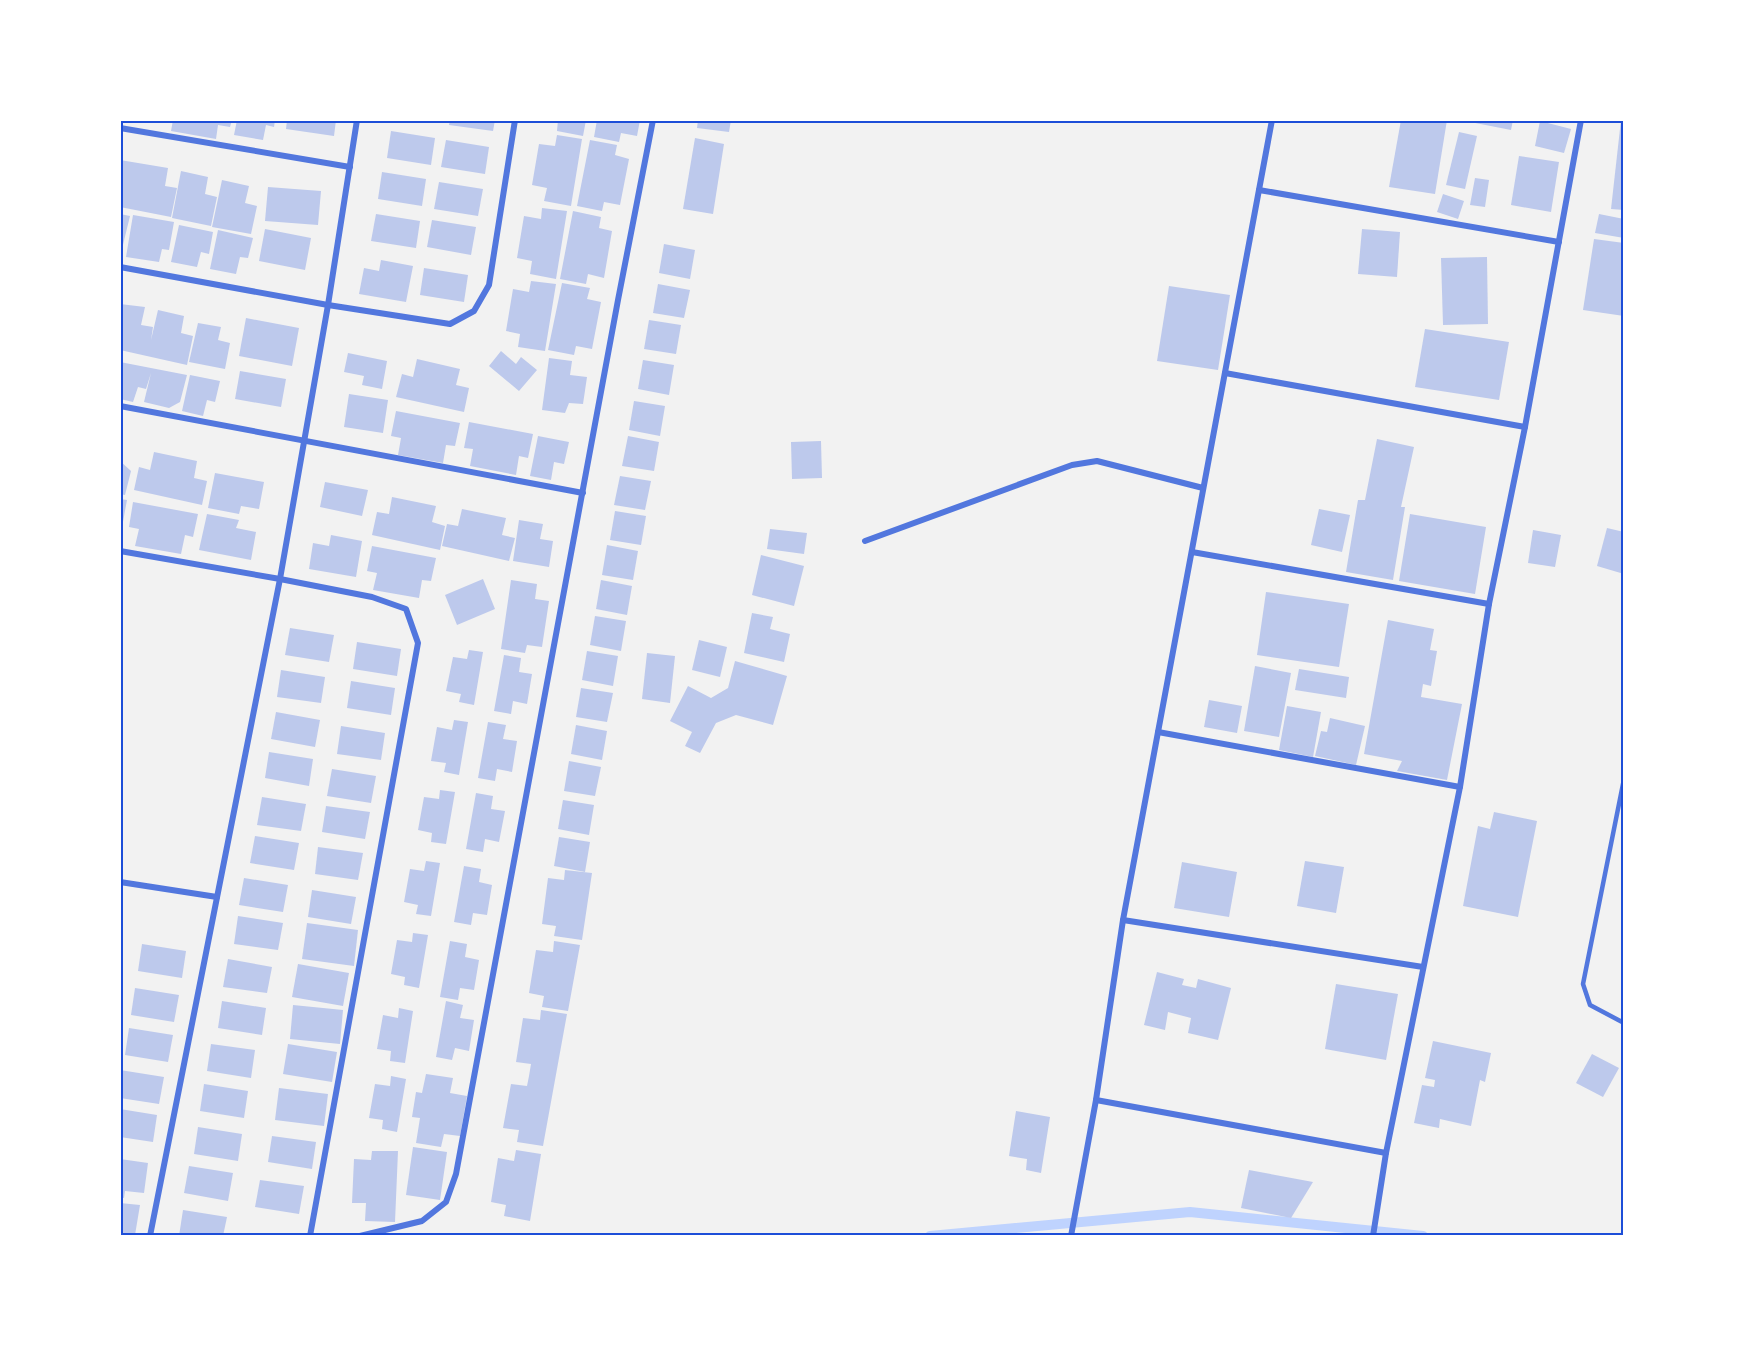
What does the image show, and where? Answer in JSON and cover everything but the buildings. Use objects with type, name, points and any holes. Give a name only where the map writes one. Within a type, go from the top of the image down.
[{"type":"street","points":[[150,1236],[280,579],[357,120]]},
{"type":"street","points":[[120,267],[327,305],[450,324],[474,311],[489,285],[515,120]]},
{"type":"street","points":[[360,1236],[422,1221],[446,1202],[456,1174],[653,120]]},
{"type":"street","points":[[1071,1236],[1096,1100],[1123,920],[1272,120]]},
{"type":"street","points":[[1373,1236],[1386,1153],[1460,787],[1489,604],[1525,427],[1581,120]]},
{"type":"street","points":[[120,129],[350,167]]},
{"type":"street","points":[[1259,190],[1558,242]]},
{"type":"street","points":[[1225,373],[1525,427]]},
{"type":"street","points":[[120,406],[583,494]]},
{"type":"street","points":[[865,542],[1072,465],[1097,461],[1203,488]]},
{"type":"street","points":[[120,551],[372,597],[406,609],[418,643],[310,1236]]},
{"type":"street","points":[[1192,552],[1489,604]]},
{"type":"street","points":[[1158,732],[1460,787]]},
{"type":"street","points":[[120,882],[218,897]]},
{"type":"street","points":[[1123,920],[1423,967]]},
{"type":"street","points":[[1096,1100],[1386,1153]]},
{"type":"lane","points":[[1624,779],[1583,984],[1590,1005],[1624,1023]]},
{"type":"waterway","points":[[930,1236],[1190,1212],[1423,1236]]}]
